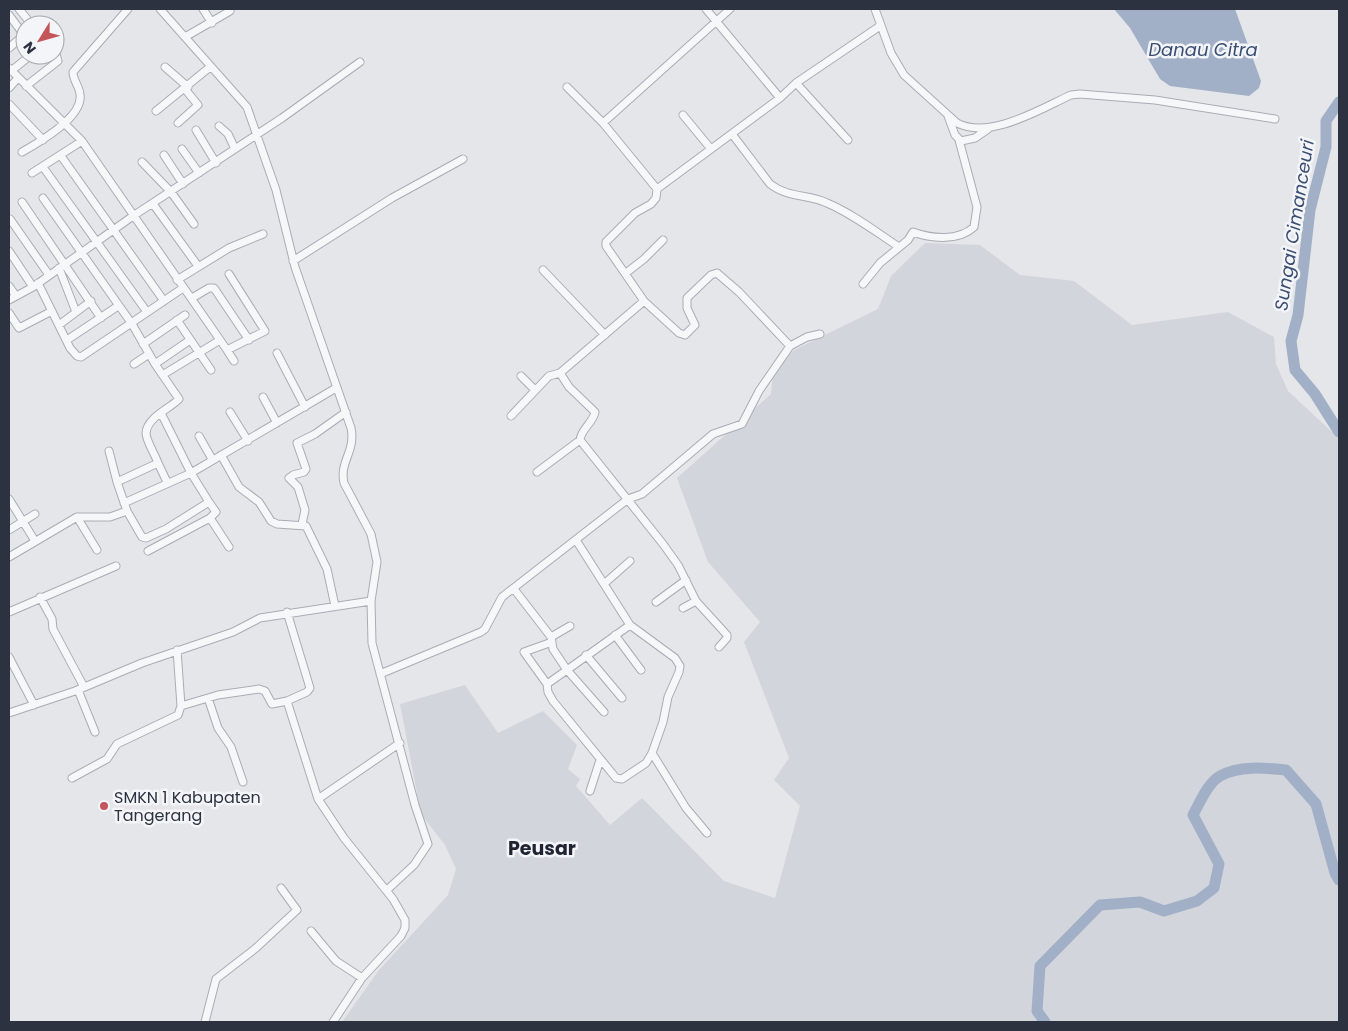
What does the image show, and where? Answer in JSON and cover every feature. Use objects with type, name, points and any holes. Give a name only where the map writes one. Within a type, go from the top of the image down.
[{"type":"street","points":[[22,152],[43,140],[72,116],[80,100],[73,72],[128,9]]},
{"type":"street","points":[[162,9],[210,67],[243,102],[276,190],[293,261],[346,412],[353,438],[342,476],[373,539],[377,562],[371,600],[372,643],[415,805],[428,844],[424,853],[414,865],[387,890]]},
{"type":"street","points":[[203,9],[212,23]]},
{"type":"street","points":[[706,9],[780,98]]},
{"type":"street","points":[[603,123],[730,9]]},
{"type":"street","points":[[875,9],[891,53],[904,75],[961,125],[988,129]]},
{"type":"street","points":[[10,19],[21,11]]},
{"type":"street","points":[[185,37],[230,12]]},
{"type":"street","points":[[657,189],[780,98],[796,83],[880,26]]},
{"type":"street","points":[[9,300],[36,285],[133,216],[216,163],[360,62]]},
{"type":"street","points":[[26,86],[53,65]]},
{"type":"street","points":[[165,67],[186,88],[198,105],[178,123]]},
{"type":"street","points":[[156,111],[210,67]]},
{"type":"street","points":[[10,70],[82,141],[234,361]]},
{"type":"street","points":[[9,88],[18,78]]},
{"type":"street","points":[[796,83],[848,140]]},
{"type":"street","points":[[567,87],[603,123],[657,189],[656,198],[651,204],[635,213],[606,242],[606,246],[644,301],[675,331],[685,335],[695,325],[686,298],[712,275],[717,273],[739,292],[790,346]]},
{"type":"street","points":[[959,140],[963,142],[975,138],[988,129],[1031,114],[1071,95],[1080,94],[1155,100],[1275,119]]},
{"type":"street","points":[[9,104],[43,140]]},
{"type":"street","points":[[863,284],[880,263],[911,238],[914,232],[933,236],[957,237],[974,227],[977,207],[959,140],[948,114]]},
{"type":"street","points":[[683,115],[712,149]]},
{"type":"street","points":[[219,126],[228,134],[235,149]]},
{"type":"street","points":[[196,130],[216,163]]},
{"type":"street","points":[[732,134],[770,184],[776,189],[785,193],[828,203],[864,223],[899,248]]},
{"type":"street","points":[[32,173],[82,141]]},
{"type":"street","points":[[182,149],[199,173]]},
{"type":"street","points":[[164,155],[183,184]]},
{"type":"street","points":[[61,156],[164,301]]},
{"type":"street","points":[[293,261],[392,198],[463,159]]},
{"type":"street","points":[[142,162],[171,192],[194,224]]},
{"type":"street","points":[[43,167],[147,312]]},
{"type":"street","points":[[42,198],[132,324],[155,364],[164,374],[180,399],[161,413],[146,432],[167,482]]},
{"type":"street","points":[[22,202],[102,318]]},
{"type":"street","points":[[153,204],[198,266]]},
{"type":"street","points":[[10,219],[49,275]]},
{"type":"street","points":[[177,280],[229,248],[262,234]]},
{"type":"street","points":[[626,273],[663,240]]},
{"type":"street","points":[[9,251],[36,285],[52,311],[73,353],[81,357],[183,288]]},
{"type":"street","points":[[58,268],[76,312]]},
{"type":"street","points":[[543,270],[605,336]]},
{"type":"street","points":[[227,350],[265,331],[229,274]]},
{"type":"street","points":[[9,286],[16,296]]},
{"type":"street","points":[[192,298],[209,288],[214,288],[249,340]]},
{"type":"street","points":[[59,326],[91,301]]},
{"type":"street","points":[[510,416],[534,389],[549,376],[560,373],[644,301]]},
{"type":"street","points":[[67,340],[118,306]]},
{"type":"street","points":[[9,313],[19,328],[52,311]]},
{"type":"street","points":[[143,344],[185,315]]},
{"type":"street","points":[[177,320],[211,370]]},
{"type":"street","points":[[380,674],[481,632],[488,624],[498,602],[514,589],[628,499],[642,494],[713,434],[742,424],[759,391],[790,346],[807,337],[820,334]]},
{"type":"street","points":[[155,364],[190,340]]},
{"type":"street","points":[[164,374],[220,340]]},
{"type":"street","points":[[277,353],[305,406]]},
{"type":"street","points":[[134,364],[149,354]]},
{"type":"street","points":[[537,472],[580,440],[582,432],[595,412],[569,387],[560,373]]},
{"type":"street","points":[[521,376],[534,389]]},
{"type":"street","points":[[124,503],[167,482],[191,473],[212,459],[248,442],[336,388]]},
{"type":"street","points":[[263,397],[278,423]]},
{"type":"street","points":[[230,412],[248,442]]},
{"type":"street","points":[[302,524],[304,510],[298,487],[289,478],[304,472],[306,469],[297,443],[315,434],[346,412]]},
{"type":"street","points":[[148,551],[210,518],[216,512],[191,473],[161,413]]},
{"type":"street","points":[[199,436],[212,459]]},
{"type":"street","points":[[580,440],[663,544],[686,580],[696,601],[727,635],[727,638],[719,647]]},
{"type":"street","points":[[109,451],[127,511],[142,537],[146,538],[198,511],[209,502]]},
{"type":"street","points":[[222,455],[239,487],[259,502],[271,521],[277,524],[302,524],[309,530],[327,569],[335,606]]},
{"type":"street","points":[[117,482],[158,463]]},
{"type":"street","points":[[9,499],[35,542]]},
{"type":"street","points":[[9,557],[77,517],[110,517],[127,511]]},
{"type":"street","points":[[9,530],[35,514]]},
{"type":"street","points":[[77,517],[96,550]]},
{"type":"street","points":[[210,518],[229,547]]},
{"type":"street","points":[[570,626],[552,639],[524,652],[546,684],[553,701],[600,760],[616,778],[622,779],[646,763],[652,753],[663,722],[668,697],[680,666],[675,658],[630,625],[576,540]]},
{"type":"street","points":[[604,584],[630,562]]},
{"type":"street","points":[[9,612],[40,597],[116,566]]},
{"type":"street","points":[[656,602],[686,580]]},
{"type":"street","points":[[514,589],[552,639],[553,649],[567,670],[604,712]]},
{"type":"street","points":[[40,597],[50,614],[53,629],[81,688],[96,732]]},
{"type":"street","points":[[9,713],[81,688],[177,650],[233,632],[260,618],[287,612],[371,600]]},
{"type":"street","points":[[683,608],[696,601]]},
{"type":"street","points":[[181,706],[208,698],[259,689],[265,691],[272,704],[287,701],[307,692],[310,688],[287,612]]},
{"type":"street","points":[[546,684],[630,625]]},
{"type":"street","points":[[615,635],[641,670]]},
{"type":"street","points":[[72,778],[107,759],[117,744],[175,718],[181,706],[177,650]]},
{"type":"street","points":[[586,656],[622,698]]},
{"type":"street","points":[[9,657],[34,705]]},
{"type":"street","points":[[208,698],[218,728],[237,760],[243,782]]},
{"type":"street","points":[[287,701],[318,798],[344,838],[387,890],[402,914],[405,928],[362,978],[333,1022]]},
{"type":"street","points":[[318,798],[400,743]]},
{"type":"street","points":[[652,753],[686,808],[707,833]]},
{"type":"street","points":[[590,791],[600,760]]},
{"type":"street","points":[[205,1022],[216,979],[256,948],[297,910],[281,888]]},
{"type":"street","points":[[311,931],[336,961],[362,978]]},
{"type":"shaded area","points":[[925,243],[980,245],[1020,275],[1074,281],[1132,325],[1228,312],[1274,337],[1276,364],[1288,391],[1332,432],[1339,431],[1339,1022],[342,1022],[379,970],[448,895],[456,869],[445,845],[421,814],[400,704],[465,685],[498,733],[543,711],[577,745],[568,769],[580,779],[576,786],[610,825],[642,798],[724,881],[775,898],[800,806],[774,780],[789,758],[744,642],[760,622],[708,562],[677,478],[771,394],[773,372],[794,350],[878,309],[891,276]]},
{"type":"water","name":"Danau Citra","points":[[1114,9],[1235,9],[1261,81],[1259,88],[1249,96],[1170,86],[1160,79],[1130,28]]},
{"type":"waterway","name":"Sungai Cimanceuri","points":[[1339,102],[1326,121],[1326,147],[1310,210],[1298,315],[1291,341],[1295,370],[1315,394],[1339,432]]},
{"type":"waterway","name":"Sungai Cimanceuri","points":[[1045,1022],[1037,1011],[1040,966],[1100,905],[1140,902],[1164,911],[1197,901],[1214,888],[1219,864],[1193,815],[1208,788],[1220,776],[1244,769],[1286,770],[1316,804],[1335,873],[1339,880]]},
{"type":"place","name":"SMKN 1 Kabupaten Tangerang","points":[[104,806]]},
{"type":"district","name":"Peusar","points":[[542,848]]}]
